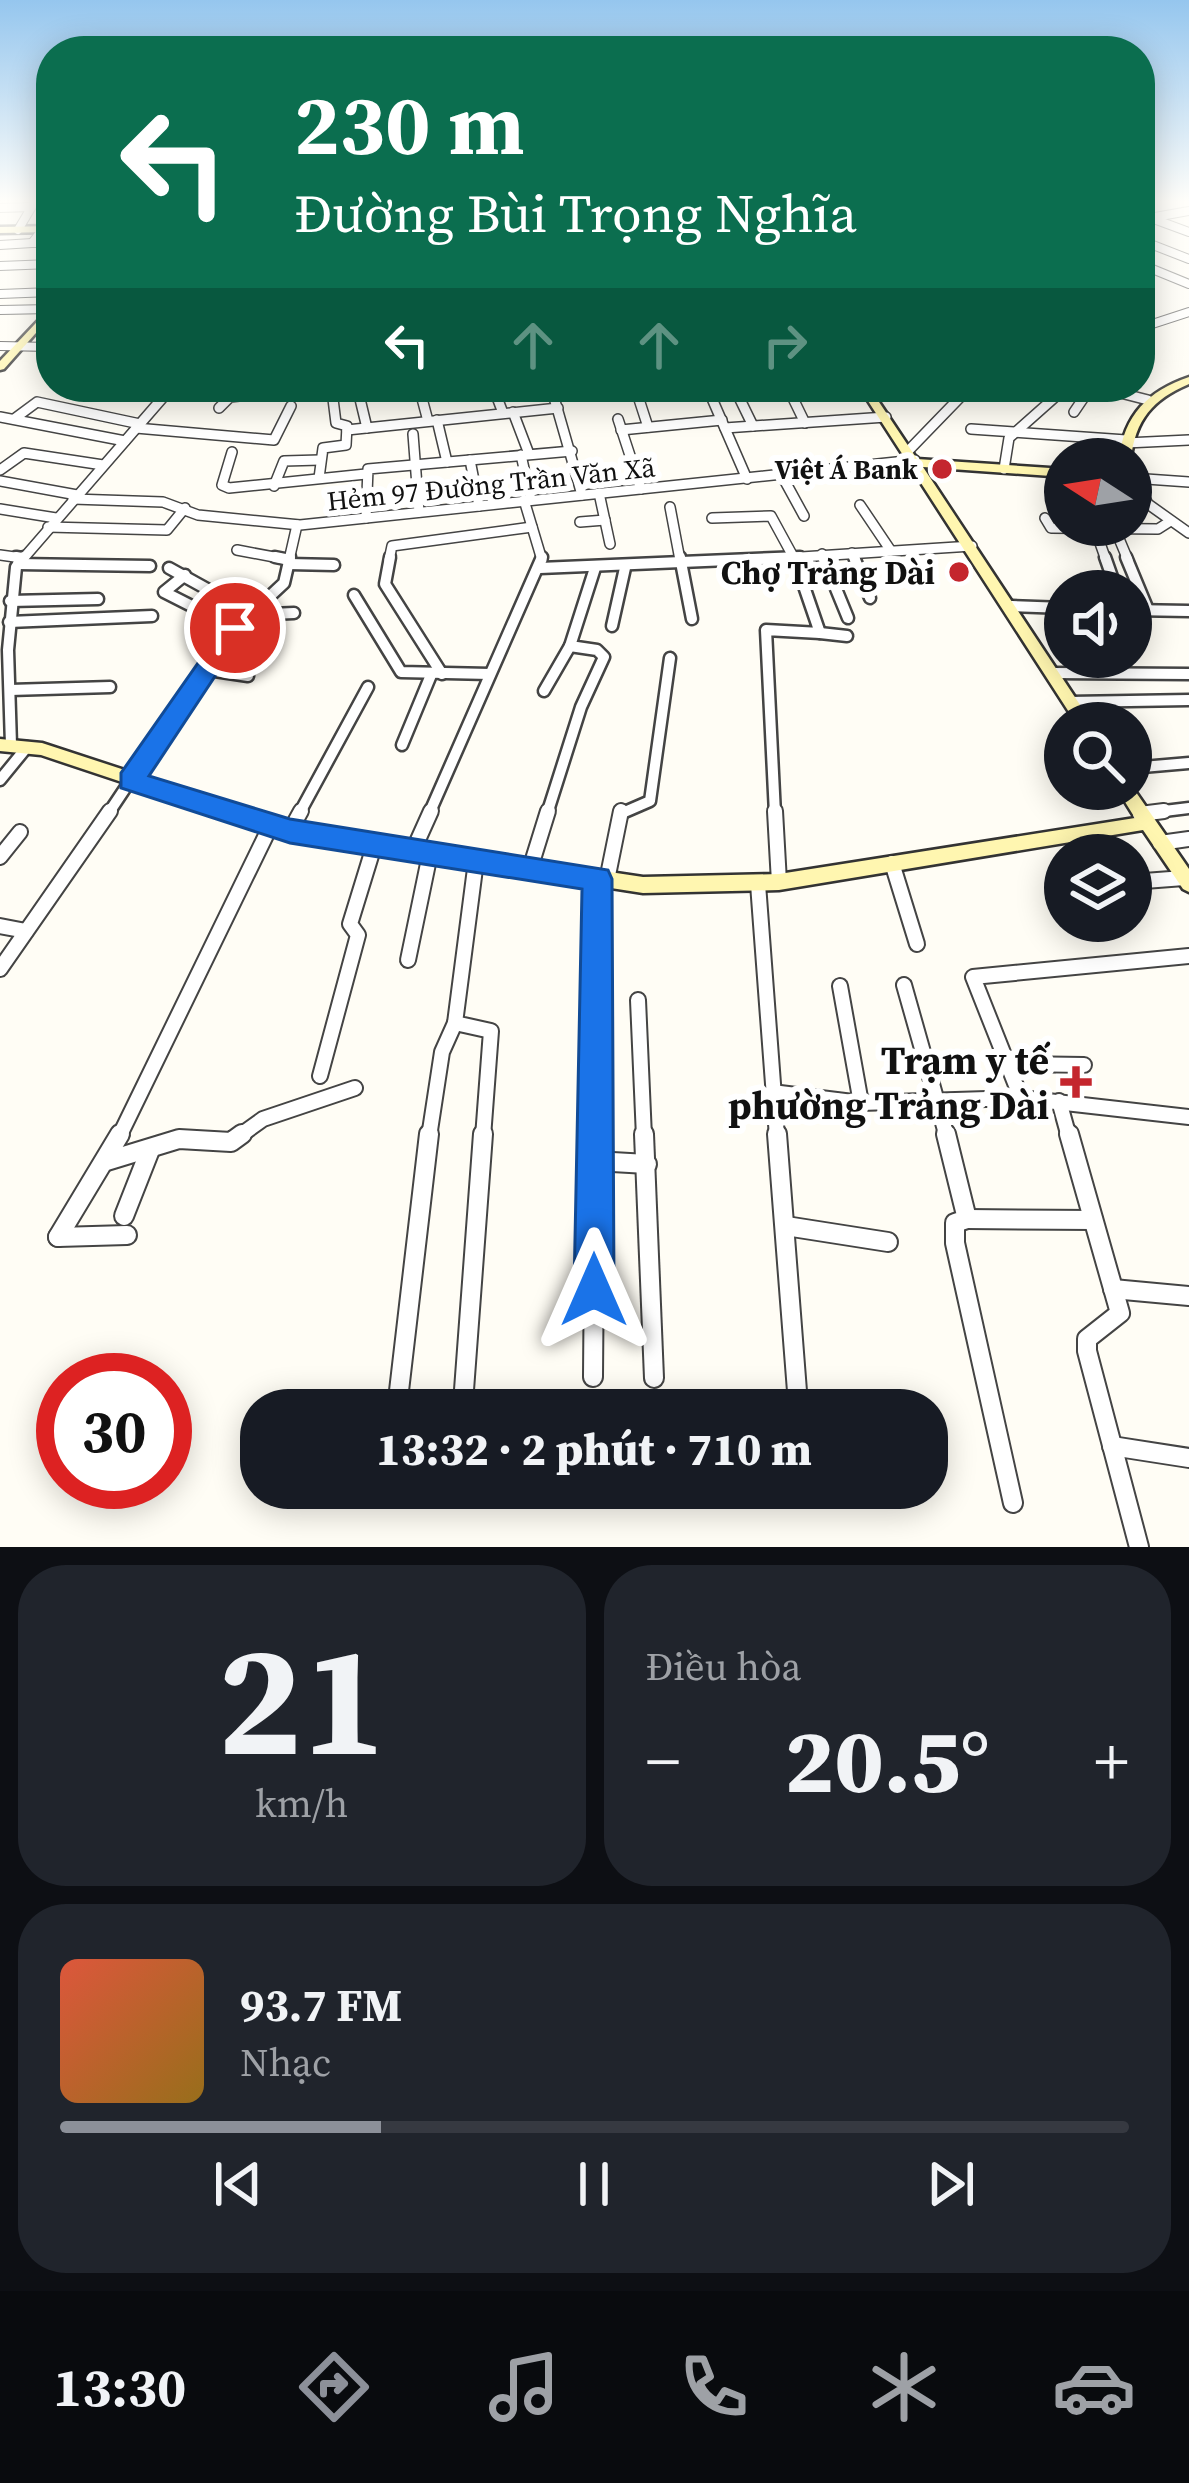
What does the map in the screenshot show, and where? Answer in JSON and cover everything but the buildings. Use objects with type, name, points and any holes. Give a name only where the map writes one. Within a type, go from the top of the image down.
[{"type":"street","points":[[5,294],[17,280]]},
{"type":"street","points":[[5,294],[36,293]]},
{"type":"street","points":[[0,310],[36,309]]},
{"type":"street","points":[[1155,323],[1189,312]]},
{"type":"street","points":[[0,367],[36,326]]},
{"type":"street","points":[[0,346],[36,346]]},
{"type":"street","points":[[1155,397],[1189,380]]},
{"type":"street","points":[[14,419],[37,402],[138,426],[274,440],[291,406]]},
{"type":"street","points":[[0,780],[13,746],[4,650],[20,561],[159,402]]},
{"type":"street","points":[[219,409],[224,402]]},
{"type":"street","points":[[333,402],[336,423],[347,430],[558,408]]},
{"type":"street","points":[[360,402],[367,428]]},
{"type":"street","points":[[425,402],[447,462]]},
{"type":"street","points":[[408,959],[422,853],[490,674],[543,555],[532,527],[525,454],[501,402]]},
{"type":"street","points":[[556,402],[582,495]]},
{"type":"street","points":[[640,402],[648,427]]},
{"type":"street","points":[[714,402],[747,479]]},
{"type":"street","points":[[741,402],[753,426]]},
{"type":"street","points":[[795,402],[805,423]]},
{"type":"street","points":[[875,402],[1044,660]]},
{"type":"street","points":[[914,458],[958,402]]},
{"type":"street","points":[[1004,469],[1013,433],[1049,402]]},
{"type":"street","points":[[1074,412],[1082,402]]},
{"type":"street","points":[[1128,438],[1147,402]]},
{"type":"street","points":[[0,417],[125,441]]},
{"type":"street","points":[[641,489],[620,424],[753,426],[886,417]]},
{"type":"street","points":[[971,429],[1084,438]]},
{"type":"street","points":[[319,478],[323,448],[345,446],[347,430]]},
{"type":"street","points":[[413,434],[419,512]]},
{"type":"street","points":[[1152,441],[1189,440]]},
{"type":"street","points":[[232,452],[224,487],[274,486],[418,465],[572,451]]},
{"type":"street","points":[[0,470],[24,453],[103,465]]},
{"type":"street","points":[[914,458],[1044,472]]},
{"type":"street","name":"Hẻm 97 Đường Trần Văn Xã","points":[[0,481],[75,497],[163,502],[198,515],[297,525],[914,458]]},
{"type":"street","points":[[274,486],[284,461],[320,460]]},
{"type":"street","points":[[470,460],[478,506]]},
{"type":"street","points":[[366,474],[370,536]]},
{"type":"street","points":[[781,474],[805,516]]},
{"type":"street","points":[[1152,479],[1189,482]]},
{"type":"street","points":[[599,493],[610,544]]},
{"type":"street","points":[[670,506],[692,619]]},
{"type":"street","points":[[860,506],[891,551]]},
{"type":"street","points":[[1152,507],[1189,532]]},
{"type":"street","points":[[0,509],[52,522],[172,528],[185,508]]},
{"type":"street","points":[[712,518],[769,514],[794,556],[820,633]]},
{"type":"street","points":[[580,522],[605,520]]},
{"type":"street","points":[[1152,528],[1165,528],[1169,522]]},
{"type":"street","points":[[0,970],[208,670],[216,650],[284,583],[297,525]]},
{"type":"street","points":[[437,675],[385,584],[392,546],[532,527]]},
{"type":"street","points":[[540,568],[684,565],[972,546]]},
{"type":"street","points":[[237,550],[289,562],[334,565]]},
{"type":"street","points":[[852,553],[870,598]]},
{"type":"street","points":[[823,554],[848,618]]},
{"type":"street","points":[[0,555],[20,561],[150,566]]},
{"type":"street","points":[[170,568],[207,589]]},
{"type":"street","points":[[544,691],[570,646],[595,568]]},
{"type":"street","points":[[612,626],[625,568]]},
{"type":"street","points":[[185,575],[164,592],[235,628]]},
{"type":"street","points":[[354,595],[398,670],[490,674]]},
{"type":"street","points":[[10,601],[98,599]]},
{"type":"street","points":[[1012,606],[1044,607]]},
{"type":"street","points":[[1152,610],[1189,611]]},
{"type":"street","points":[[249,615],[294,613]]},
{"type":"street","points":[[6,620],[152,616]]},
{"type":"street","points":[[779,882],[766,630],[847,636]]},
{"type":"street","points":[[530,869],[581,707],[604,657],[596,650],[570,646]]},
{"type":"street","points":[[593,1377],[602,880],[621,811],[650,801],[670,658]]},
{"type":"street","points":[[208,670],[248,676]]},
{"type":"street","points":[[1152,674],[1189,674]]},
{"type":"street","points":[[402,745],[437,675]]},
{"type":"street","points":[[1055,678],[1070,702],[1189,700]]},
{"type":"street","points":[[127,1235],[58,1237],[106,1161],[280,828],[368,687]]},
{"type":"street","points":[[10,690],[110,688]]},
{"type":"street","points":[[13,746],[280,828],[602,880],[779,882],[1189,808]]},
{"type":"street","points":[[1152,766],[1189,763]]},
{"type":"street","points":[[1138,810],[1187,881]]},
{"type":"street","points":[[0,857],[20,832]]},
{"type":"street","points":[[1160,843],[1189,839]]},
{"type":"street","points":[[320,1076],[358,934],[350,924],[374,846]]},
{"type":"street","points":[[399,1389],[429,1139],[442,1052],[455,1023],[476,862]]},
{"type":"street","points":[[892,862],[917,944]]},
{"type":"street","points":[[1152,881],[1187,881]]},
{"type":"street","points":[[758,884],[797,1389]]},
{"type":"street","points":[[0,926],[26,932]]},
{"type":"street","points":[[1021,1098],[974,976],[1189,956]]},
{"type":"street","points":[[904,985],[940,1100],[967,1219]]},
{"type":"street","points":[[840,986],[861,1103]]},
{"type":"street","points":[[638,1000],[654,1378]]},
{"type":"street","points":[[455,1023],[491,1031],[464,1389]]},
{"type":"street","points":[[1009,1064],[1084,1065]]},
{"type":"street","points":[[106,1161],[179,1138],[231,1142],[263,1119],[355,1088]]},
{"type":"street","points":[[772,1092],[861,1103],[1021,1098],[1189,1117]]},
{"type":"street","points":[[1059,1101],[1120,1313],[1087,1340],[1139,1547]]},
{"type":"street","points":[[124,1216],[150,1150]]},
{"type":"street","points":[[595,1161],[647,1164]]},
{"type":"street","points":[[1013,1503],[955,1243],[956,1223],[967,1219],[1093,1220]]},
{"type":"street","points":[[785,1226],[888,1242]]},
{"type":"street","points":[[1113,1289],[1189,1296]]},
{"type":"street","points":[[1112,1446],[1189,1458]]},
{"type":"place","name":"Việt Á Bank","points":[[942,469]]},
{"type":"place","name":"Chợ Trảng Dài","points":[[959,572]]},
{"type":"place","name":"Trạm y tế phường Trảng Dài","points":[[1076,1082]]},
{"type":"route","points":[[235,628],[130,781],[290,831],[597,879],[594,1290]]}]
